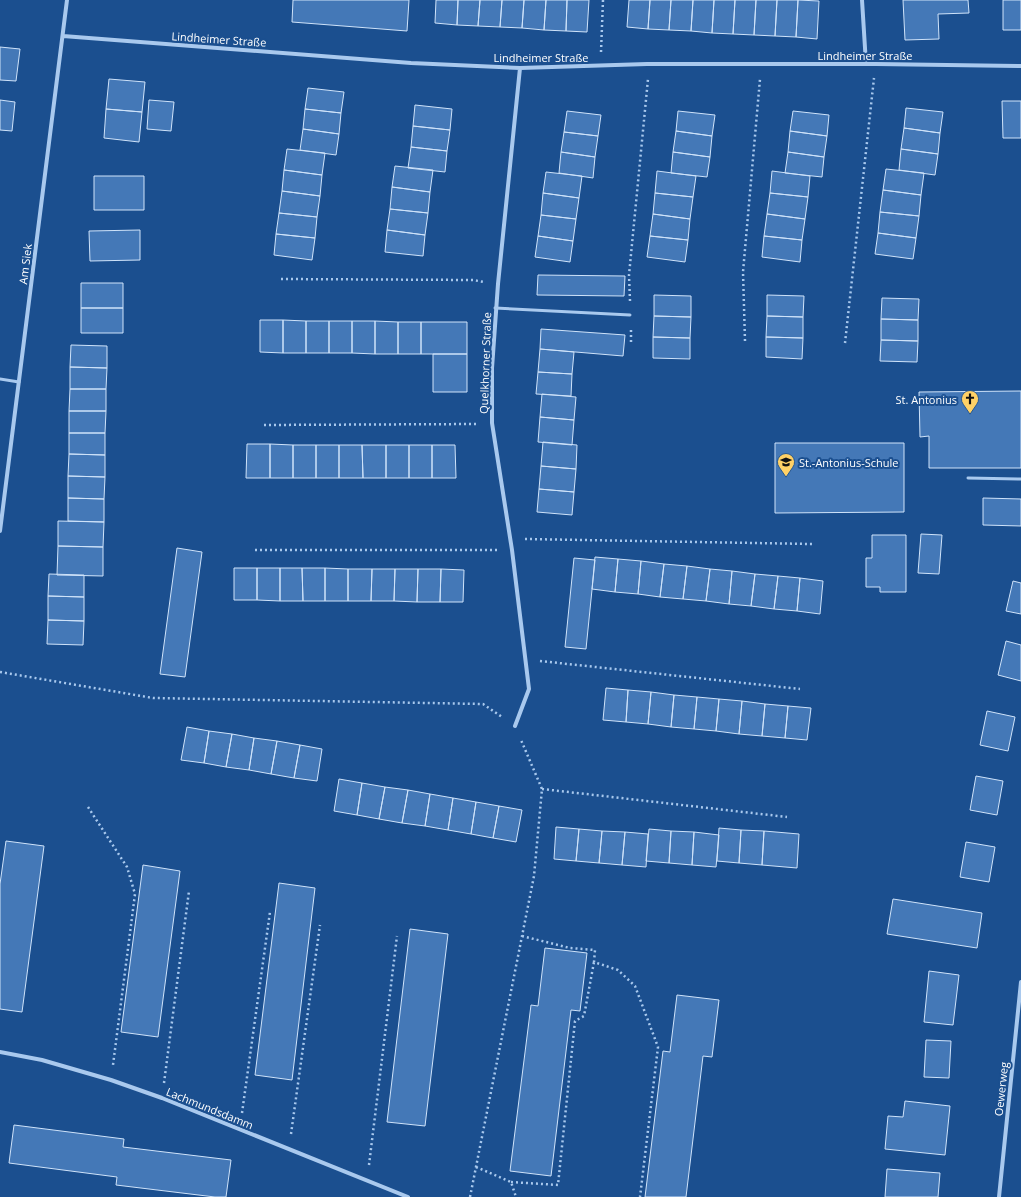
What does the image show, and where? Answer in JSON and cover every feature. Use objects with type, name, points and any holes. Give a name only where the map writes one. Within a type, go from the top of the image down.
[{"type":"street","name":"Am Siek","points":[[0,531],[67,0]]},
{"type":"street","points":[[862,0],[866,64]]},
{"type":"street","name":"Lindheimer Straße","points":[[62,36],[411,62],[520,68],[647,64],[876,64],[1021,66]]},
{"type":"street","name":"Quelkhorner Straße","points":[[516,726],[529,689],[512,550],[492,423],[492,368],[495,308],[520,68]]},
{"type":"street","name":"Oewerweg","points":[[999,1197],[1021,982]]},
{"type":"street","name":"Lachmundsdamm","points":[[0,1052],[42,1060],[111,1080],[162,1098],[408,1197]]},
{"type":"lane","points":[[495,308],[630,315]]},
{"type":"lane","points":[[0,380],[19,382]]},
{"type":"lane","points":[[968,478],[1021,479]]},
{"type":"path","points":[[600,66],[603,0]]},
{"type":"path","points":[[631,345],[629,275],[648,87],[647,64]]},
{"type":"path","points":[[745,341],[743,272],[762,64]]},
{"type":"path","points":[[845,342],[876,64]]},
{"type":"path","points":[[281,279],[473,280],[498,284]]},
{"type":"path","points":[[264,425],[492,423]]},
{"type":"path","points":[[510,538],[812,544]]},
{"type":"path","points":[[255,550],[512,550]]},
{"type":"path","points":[[525,659],[800,688]]},
{"type":"path","points":[[0,672],[153,698],[483,704],[516,726],[542,789],[534,876],[470,1197]]},
{"type":"path","points":[[542,789],[787,817]]},
{"type":"path","points":[[88,807],[127,867],[135,894],[111,1080]]},
{"type":"path","points":[[162,1098],[189,891]]},
{"type":"path","points":[[239,1130],[270,912]]},
{"type":"path","points":[[289,1150],[320,925]]},
{"type":"path","points":[[367,1181],[397,936]]},
{"type":"path","points":[[476,1167],[511,1182],[558,1185],[575,1021],[584,1016],[595,950],[570,948],[522,936]]},
{"type":"path","points":[[594,962],[618,970],[635,986],[658,1047],[640,1197]]},
{"type":"path","points":[[511,1182],[516,1197]]},
{"type":"building","points":[[293,0],[409,0],[407,31],[292,22]]},
{"type":"building","points":[[436,0],[458,0],[457,25],[435,23]]},
{"type":"building","points":[[458,0],[480,0],[478,26],[457,25]]},
{"type":"building","points":[[480,0],[502,0],[500,27],[478,26]]},
{"type":"building","points":[[502,0],[524,0],[522,28],[500,27]]},
{"type":"building","points":[[524,0],[546,0],[544,30],[522,28]]},
{"type":"building","points":[[546,0],[567,0],[566,31],[544,30]]},
{"type":"building","points":[[567,0],[589,0],[587,32],[566,31]]},
{"type":"building","points":[[629,0],[650,0],[648,29],[627,27]]},
{"type":"building","points":[[650,0],[671,0],[669,30],[648,29]]},
{"type":"building","points":[[671,0],[693,0],[691,31],[669,30]]},
{"type":"building","points":[[693,0],[714,0],[712,33],[691,31]]},
{"type":"building","points":[[714,0],[735,0],[733,34],[712,33]]},
{"type":"building","points":[[735,0],[756,0],[754,35],[733,34]]},
{"type":"building","points":[[756,0],[777,0],[775,36],[754,35]]},
{"type":"building","points":[[777,0],[798,0],[796,37],[775,36]]},
{"type":"building","points":[[798,0],[819,1],[817,39],[796,37]]},
{"type":"building","points":[[903,0],[968,0],[969,13],[938,14],[939,39],[905,40]]},
{"type":"building","points":[[1003,0],[1021,0],[1021,30],[1003,30]]},
{"type":"building","points":[[0,47],[20,49],[16,81],[0,80]]},
{"type":"building","points":[[109,79],[145,82],[142,112],[106,109]]},
{"type":"building","points":[[308,88],[344,92],[341,113],[305,109]]},
{"type":"building","points":[[0,100],[15,102],[12,131],[0,130]]},
{"type":"building","points":[[149,100],[174,102],[171,131],[147,129]]},
{"type":"building","points":[[1002,101],[1021,101],[1021,138],[1003,138]]},
{"type":"building","points":[[415,105],[452,109],[450,130],[413,126]]},
{"type":"building","points":[[906,108],[943,112],[940,133],[904,128]]},
{"type":"building","points":[[106,109],[142,112],[139,142],[104,138]]},
{"type":"building","points":[[305,109],[341,113],[339,134],[303,129]]},
{"type":"building","points":[[567,111],[601,115],[598,136],[564,132]]},
{"type":"building","points":[[678,111],[715,115],[712,136],[676,131]]},
{"type":"building","points":[[793,111],[829,115],[827,136],[790,131]]},
{"type":"building","points":[[413,126],[450,130],[447,151],[411,147]]},
{"type":"building","points":[[904,128],[940,133],[938,154],[901,149]]},
{"type":"building","points":[[303,129],[339,134],[336,155],[300,150]]},
{"type":"building","points":[[676,131],[712,136],[710,157],[673,152]]},
{"type":"building","points":[[790,131],[827,136],[824,157],[788,152]]},
{"type":"building","points":[[564,132],[598,136],[595,157],[561,152]]},
{"type":"building","points":[[411,147],[447,151],[445,172],[408,168]]},
{"type":"building","points":[[287,149],[325,153],[322,175],[284,170]]},
{"type":"building","points":[[901,149],[938,154],[935,175],[899,170]]},
{"type":"building","points":[[561,152],[595,157],[593,178],[559,173]]},
{"type":"building","points":[[673,152],[710,157],[707,177],[671,173]]},
{"type":"building","points":[[788,152],[824,157],[822,177],[785,173]]},
{"type":"building","points":[[395,166],[433,170],[430,192],[392,187]]},
{"type":"building","points":[[886,169],[924,173],[921,195],[883,190]]},
{"type":"building","points":[[284,170],[322,175],[320,196],[282,191]]},
{"type":"building","points":[[657,171],[696,176],[693,197],[655,193]]},
{"type":"building","points":[[772,171],[810,176],[808,197],[770,193]]},
{"type":"building","points":[[546,172],[582,176],[579,198],[543,193]]},
{"type":"building","points":[[94,176],[144,176],[144,210],[94,210]]},
{"type":"building","points":[[392,187],[430,192],[428,213],[390,209]]},
{"type":"building","points":[[883,190],[921,195],[919,216],[880,212]]},
{"type":"building","points":[[282,191],[320,196],[317,217],[279,213]]},
{"type":"building","points":[[543,193],[579,198],[576,219],[541,215]]},
{"type":"building","points":[[655,193],[693,197],[690,219],[653,214]]},
{"type":"building","points":[[770,193],[808,197],[805,219],[767,214]]},
{"type":"building","points":[[390,209],[428,213],[425,235],[387,230]]},
{"type":"building","points":[[880,212],[919,216],[916,238],[878,233]]},
{"type":"building","points":[[279,213],[317,217],[315,238],[276,234]]},
{"type":"building","points":[[653,214],[690,219],[688,240],[650,236]]},
{"type":"building","points":[[767,214],[805,219],[802,240],[764,236]]},
{"type":"building","points":[[541,215],[576,219],[573,241],[538,236]]},
{"type":"building","points":[[140,230],[140,260],[90,261],[89,231]]},
{"type":"building","points":[[387,230],[425,235],[423,256],[385,252]]},
{"type":"building","points":[[878,233],[916,238],[913,259],[875,254]]},
{"type":"building","points":[[276,234],[315,238],[312,260],[274,255]]},
{"type":"building","points":[[538,236],[573,241],[570,262],[535,257]]},
{"type":"building","points":[[650,236],[688,240],[685,262],[647,257]]},
{"type":"building","points":[[764,236],[802,240],[800,262],[762,257]]},
{"type":"building","points":[[538,275],[625,276],[624,296],[537,295]]},
{"type":"building","points":[[81,283],[123,283],[123,308],[81,308]]},
{"type":"building","points":[[654,295],[691,296],[691,317],[654,316]]},
{"type":"building","points":[[767,295],[804,296],[803,317],[767,316]]},
{"type":"building","points":[[882,298],[919,299],[918,320],[881,319]]},
{"type":"building","points":[[81,308],[123,308],[123,333],[81,333]]},
{"type":"building","points":[[654,316],[691,317],[690,338],[653,337]]},
{"type":"building","points":[[767,316],[803,317],[803,338],[766,337]]},
{"type":"building","points":[[881,319],[918,320],[918,341],[881,340]]},
{"type":"building","points":[[260,320],[283,320],[283,353],[260,352]]},
{"type":"building","points":[[283,320],[306,321],[306,353],[283,353]]},
{"type":"building","points":[[306,321],[329,321],[329,353],[306,353]]},
{"type":"building","points":[[329,321],[352,321],[352,353],[329,353]]},
{"type":"building","points":[[352,321],[375,321],[375,354],[352,353]]},
{"type":"building","points":[[375,321],[398,322],[398,354],[375,354]]},
{"type":"building","points":[[398,322],[421,322],[421,354],[398,354]]},
{"type":"building","points":[[421,322],[467,322],[467,354],[421,354]]},
{"type":"building","points":[[541,329],[625,335],[623,356],[540,349]]},
{"type":"building","points":[[653,337],[690,338],[690,359],[653,358]]},
{"type":"building","points":[[766,337],[803,338],[802,359],[766,357]]},
{"type":"building","points":[[881,340],[918,341],[917,362],[880,361]]},
{"type":"building","points":[[71,345],[107,346],[107,368],[70,367]]},
{"type":"building","points":[[540,349],[574,352],[572,374],[538,372]]},
{"type":"building","points":[[433,354],[467,354],[467,392],[433,392]]},
{"type":"building","points":[[70,367],[107,368],[106,389],[70,389]]},
{"type":"building","points":[[538,372],[572,374],[571,396],[536,394]]},
{"type":"building","points":[[70,389],[106,389],[106,411],[69,411]]},
{"type":"building","name":"St. Antonius","points":[[1021,391],[1021,468],[929,468],[929,436],[920,437],[919,392]]},
{"type":"building","points":[[542,394],[576,397],[574,420],[540,417]]},
{"type":"building","points":[[69,411],[106,411],[105,433],[69,433]]},
{"type":"building","points":[[540,417],[574,420],[572,445],[538,442]]},
{"type":"building","points":[[69,433],[105,433],[105,455],[69,454]]},
{"type":"building","points":[[543,442],[577,445],[576,469],[541,466]]},
{"type":"building","points":[[775,443],[904,443],[904,512],[775,513]]},
{"type":"building","points":[[247,444],[270,444],[270,478],[246,478]]},
{"type":"building","points":[[270,444],[293,445],[293,478],[270,478]]},
{"type":"building","points":[[293,445],[316,445],[316,478],[293,478]]},
{"type":"building","points":[[316,445],[339,445],[339,478],[316,478]]},
{"type":"building","points":[[339,445],[362,445],[363,478],[339,478]]},
{"type":"building","points":[[362,445],[386,445],[386,478],[363,478]]},
{"type":"building","points":[[386,445],[409,445],[409,478],[386,478]]},
{"type":"building","points":[[409,445],[432,445],[432,478],[409,478]]},
{"type":"building","points":[[432,445],[455,445],[456,478],[432,478]]},
{"type":"building","points":[[69,454],[105,455],[105,477],[68,476]]},
{"type":"building","points":[[541,466],[576,469],[574,492],[539,489]]},
{"type":"building","points":[[68,476],[105,477],[104,499],[68,498]]},
{"type":"building","points":[[539,489],[574,492],[572,515],[537,512]]},
{"type":"building","points":[[68,498],[104,499],[104,522],[68,521]]},
{"type":"building","points":[[983,498],[1021,499],[1021,526],[983,525]]},
{"type":"building","points":[[58,521],[104,522],[103,547],[58,546]]},
{"type":"building","points":[[921,534],[942,535],[939,574],[918,573]]},
{"type":"building","points":[[872,535],[906,535],[906,592],[880,592],[880,587],[866,587],[866,558],[872,558]]},
{"type":"building","points":[[58,546],[103,547],[103,576],[57,575]]},
{"type":"building","points":[[177,548],[202,552],[185,677],[160,674]]},
{"type":"building","points":[[595,557],[618,559],[615,592],[592,589]]},
{"type":"building","points":[[574,558],[595,560],[586,649],[565,647]]},
{"type":"building","points":[[618,559],[641,561],[638,594],[615,592]]},
{"type":"building","points":[[641,561],[664,564],[660,597],[638,594]]},
{"type":"building","points":[[664,564],[687,566],[683,599],[660,597]]},
{"type":"building","points":[[687,566],[710,569],[706,601],[683,599]]},
{"type":"building","points":[[234,568],[257,568],[257,600],[234,600]]},
{"type":"building","points":[[257,568],[280,568],[280,601],[257,600]]},
{"type":"building","points":[[280,568],[302,568],[303,601],[280,601]]},
{"type":"building","points":[[302,568],[325,568],[325,601],[303,601]]},
{"type":"building","points":[[325,568],[348,569],[348,601],[325,601]]},
{"type":"building","points":[[348,569],[372,569],[371,601],[348,601]]},
{"type":"building","points":[[372,569],[395,569],[394,601],[371,601]]},
{"type":"building","points":[[395,569],[418,569],[417,602],[394,601]]},
{"type":"building","points":[[418,569],[441,569],[440,602],[417,602]]},
{"type":"building","points":[[441,569],[464,570],[463,602],[440,602]]},
{"type":"building","points":[[710,569],[732,571],[729,604],[706,601]]},
{"type":"building","points":[[732,571],[755,574],[751,606],[729,604]]},
{"type":"building","points":[[49,574],[84,575],[84,597],[48,596]]},
{"type":"building","points":[[755,574],[778,576],[774,609],[751,606]]},
{"type":"building","points":[[778,576],[800,578],[797,611],[774,609]]},
{"type":"building","points":[[800,578],[823,581],[820,614],[797,611]]},
{"type":"building","points":[[1013,581],[1021,583],[1021,614],[1006,611]]},
{"type":"building","points":[[48,596],[84,597],[84,621],[48,620]]},
{"type":"building","points":[[48,620],[84,621],[83,645],[47,644]]},
{"type":"building","points":[[1006,641],[1021,645],[1021,681],[998,675]]},
{"type":"building","points":[[606,688],[628,690],[626,722],[603,720]]},
{"type":"building","points":[[628,690],[651,692],[648,724],[626,722]]},
{"type":"building","points":[[651,692],[674,695],[671,727],[648,724]]},
{"type":"building","points":[[674,695],[697,697],[694,729],[671,727]]},
{"type":"building","points":[[697,697],[719,699],[716,731],[694,729]]},
{"type":"building","points":[[719,699],[742,701],[739,734],[716,731]]},
{"type":"building","points":[[742,701],[765,704],[762,736],[739,734]]},
{"type":"building","points":[[765,704],[788,706],[785,738],[762,736]]},
{"type":"building","points":[[788,706],[811,708],[807,740],[785,738]]},
{"type":"building","points":[[987,711],[1015,717],[1008,751],[980,745]]},
{"type":"building","points":[[187,727],[209,731],[204,763],[181,760]]},
{"type":"building","points":[[209,731],[232,734],[226,767],[204,763]]},
{"type":"building","points":[[232,734],[254,738],[249,770],[226,767]]},
{"type":"building","points":[[254,738],[277,741],[271,774],[249,770]]},
{"type":"building","points":[[277,741],[300,745],[294,778],[271,774]]},
{"type":"building","points":[[300,745],[322,749],[317,781],[294,778]]},
{"type":"building","points":[[976,776],[1003,781],[997,815],[970,810]]},
{"type":"building","points":[[339,779],[362,783],[357,815],[334,811]]},
{"type":"building","points":[[362,783],[385,787],[379,819],[357,815]]},
{"type":"building","points":[[385,787],[408,790],[402,823],[379,819]]},
{"type":"building","points":[[408,790],[430,794],[425,826],[402,823]]},
{"type":"building","points":[[430,794],[453,798],[448,830],[425,826]]},
{"type":"building","points":[[453,798],[476,802],[471,834],[448,830]]},
{"type":"building","points":[[476,802],[499,806],[493,838],[471,834]]},
{"type":"building","points":[[499,806],[522,810],[516,842],[493,838]]},
{"type":"building","points":[[556,827],[579,829],[576,861],[554,859]]},
{"type":"building","points":[[719,828],[741,830],[739,863],[717,861]]},
{"type":"building","points":[[579,829],[602,831],[599,863],[576,861]]},
{"type":"building","points":[[649,829],[671,831],[669,863],[646,861]]},
{"type":"building","points":[[741,830],[764,831],[762,865],[739,863]]},
{"type":"building","points":[[602,831],[625,832],[622,865],[599,863]]},
{"type":"building","points":[[671,831],[694,832],[692,865],[669,863]]},
{"type":"building","points":[[764,831],[799,834],[797,868],[762,865]]},
{"type":"building","points":[[625,832],[648,834],[646,867],[622,865]]},
{"type":"building","points":[[694,832],[719,835],[716,867],[692,865]]},
{"type":"building","points":[[6,841],[44,846],[22,1012],[0,1009],[0,884]]},
{"type":"building","points":[[966,842],[995,847],[989,882],[960,877]]},
{"type":"building","points":[[143,865],[180,871],[158,1037],[121,1032]]},
{"type":"building","points":[[279,883],[315,888],[292,1080],[255,1075]]},
{"type":"building","points":[[893,899],[982,913],[977,948],[887,934]]},
{"type":"building","points":[[410,929],[448,934],[425,1126],[387,1122]]},
{"type":"building","points":[[545,948],[587,953],[580,1011],[571,1010],[551,1176],[510,1171],[531,1005],[538,1006]]},
{"type":"building","points":[[929,971],[959,975],[953,1025],[924,1022]]},
{"type":"building","points":[[677,995],[719,1000],[712,1057],[703,1056],[686,1197],[645,1197],[663,1051],[670,1052]]},
{"type":"building","points":[[926,1040],[951,1041],[949,1078],[924,1077]]},
{"type":"building","points":[[905,1101],[950,1106],[945,1155],[885,1149],[888,1116],[903,1117]]},
{"type":"building","points":[[14,1125],[124,1139],[123,1147],[231,1160],[226,1197],[116,1185],[117,1177],[9,1163]]},
{"type":"building","points":[[887,1169],[940,1173],[938,1197],[885,1197]]},
{"type":"place","name":"St. Antonius","points":[[970,414]]},
{"type":"place","name":"St.-Antonius-Schule","points":[[786,477]]}]
